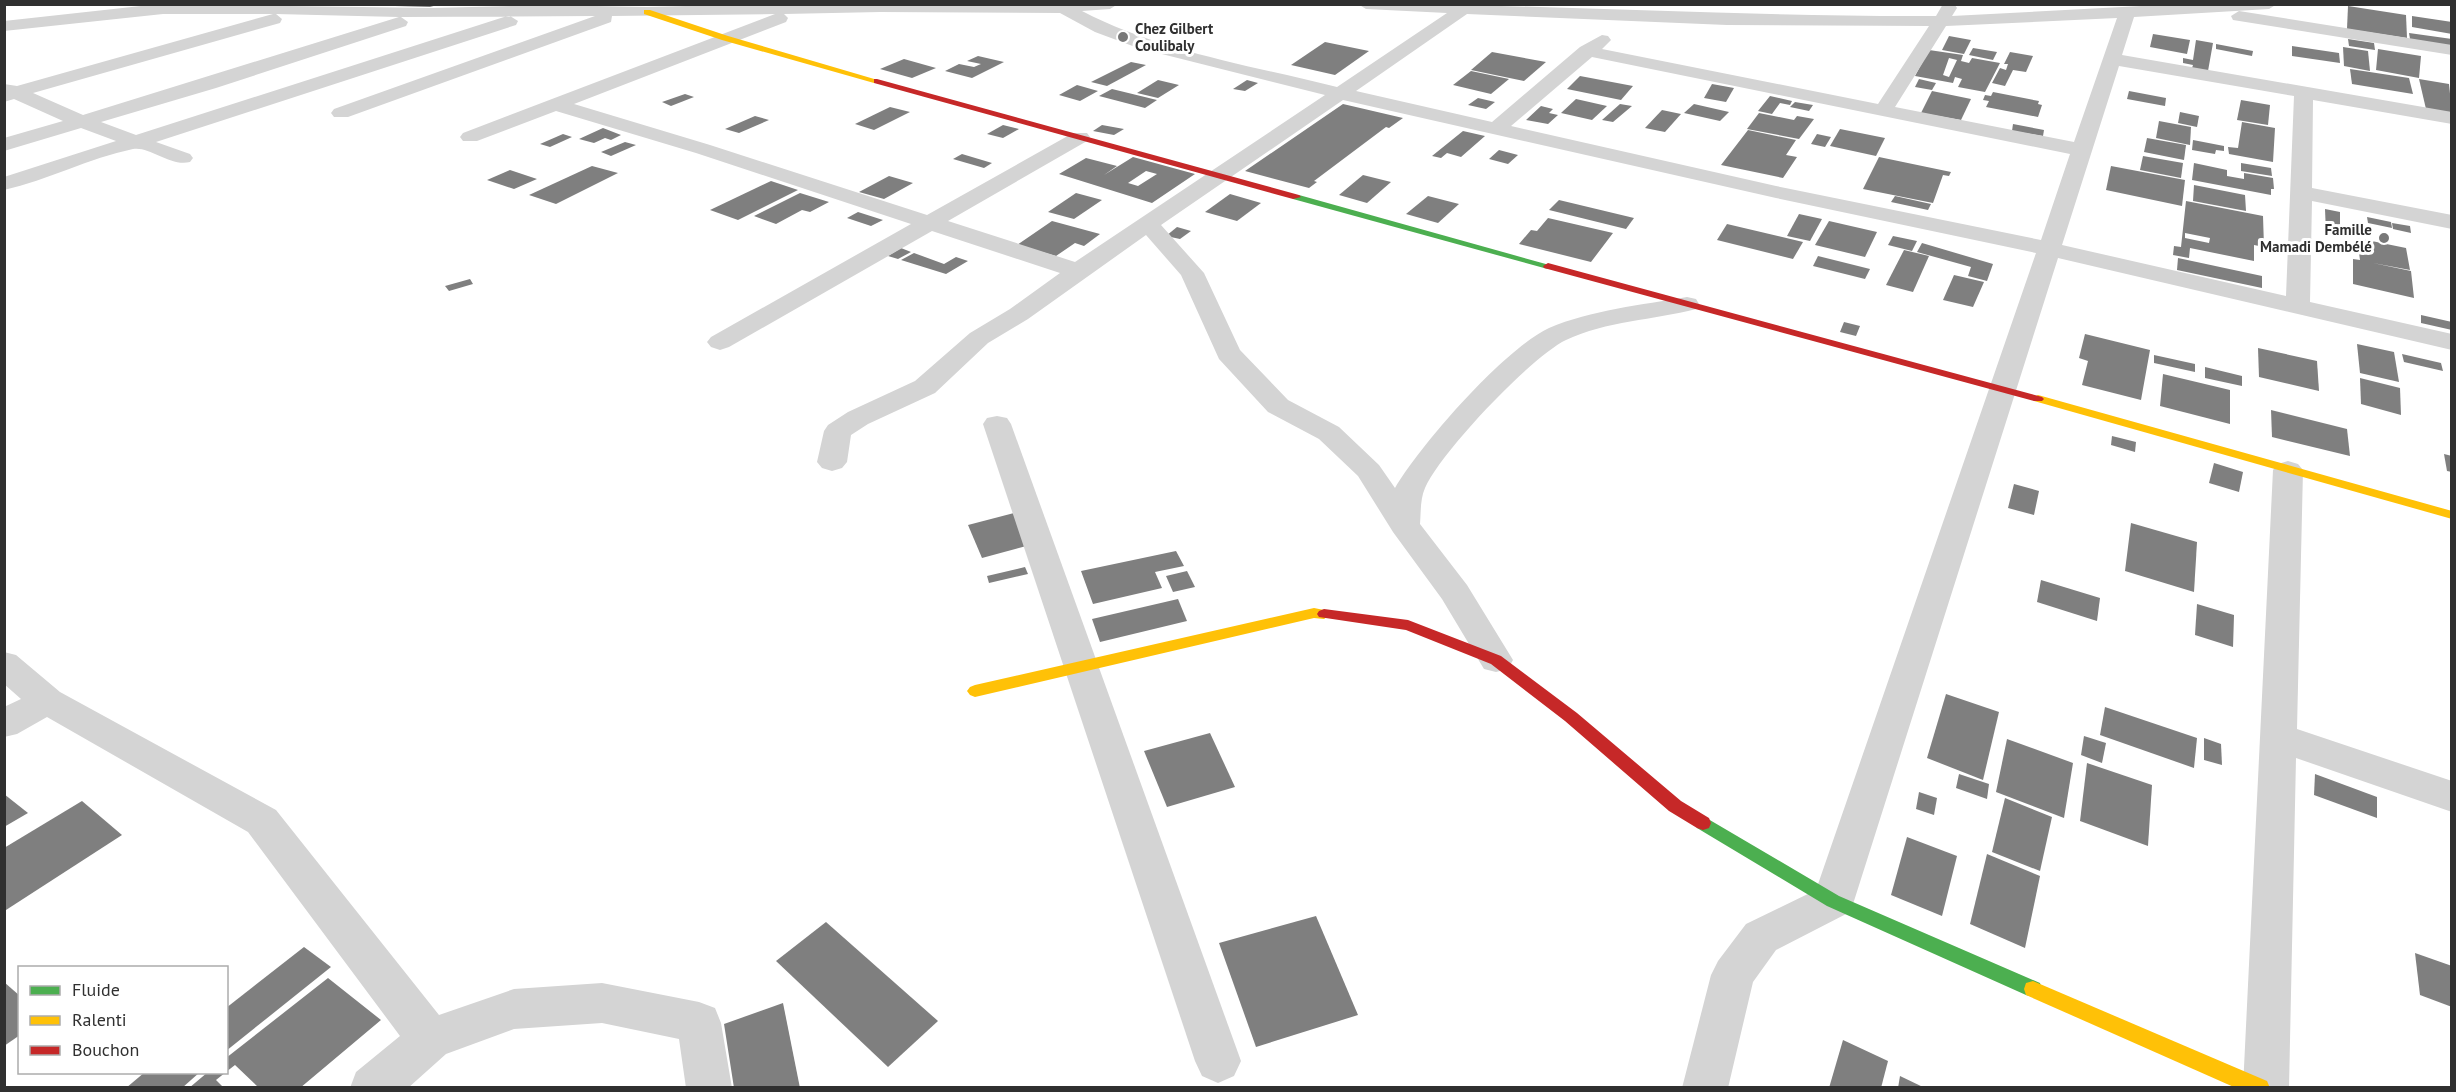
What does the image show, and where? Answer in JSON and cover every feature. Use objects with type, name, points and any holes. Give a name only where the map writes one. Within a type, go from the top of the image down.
[{"type":"street","points":[[109,16],[151,4]]},
{"type":"street","points":[[9,92],[324,4]]},
{"type":"street","points":[[4,145],[219,81],[367,31],[458,4]]},
{"type":"street","points":[[4,26],[163,9],[209,8],[433,13],[575,8],[647,12],[990,5],[1063,8],[1110,4]]},
{"type":"street","points":[[1366,4],[1634,16],[1941,21],[2269,4]]},
{"type":"street","points":[[1730,4],[1770,19]]},
{"type":"street","points":[[1883,111],[1951,4]]},
{"type":"street","points":[[470,138],[807,7]]},
{"type":"street","points":[[832,462],[838,431],[858,418],[925,387],[979,338],[1019,314],[1078,271],[1467,7]]},
{"type":"street","points":[[1063,8],[1101,28],[1144,44],[1339,93],[1776,192],[2049,249],[2451,342]]},
{"type":"street","points":[[15,9],[55,21]]},
{"type":"street","points":[[2191,9],[2451,50]]},
{"type":"street","points":[[4,184],[545,10]]},
{"type":"street","points":[[1705,1088],[1733,975],[1761,937],[1833,901],[2112,60],[2148,10]]},
{"type":"street","points":[[341,112],[623,12]]},
{"type":"street","points":[[647,12],[725,38],[1218,176],[2002,389],[2451,515]]},
{"type":"street","points":[[1497,128],[1586,51],[1634,16]]},
{"type":"street","points":[[1586,51],[2082,150]]},
{"type":"street","points":[[2112,60],[2451,118]]},
{"type":"street","points":[[9,92],[81,122],[183,158]]},
{"type":"street","points":[[2298,306],[2304,93]]},
{"type":"street","points":[[554,104],[703,149],[1078,271]]},
{"type":"street","points":[[720,342],[1080,137]]},
{"type":"street","points":[[2301,192],[2451,222]]},
{"type":"street","points":[[1148,224],[1192,273],[1228,353],[1278,406],[1329,433],[1369,471],[1404,525],[1455,593],[1496,660]]},
{"type":"street","points":[[1404,525],[1410,488],[1430,459],[1474,406],[1514,367],[1556,335],[1622,317],[1688,304]]},
{"type":"street","points":[[997,424],[1218,1061]]},
{"type":"street","points":[[2266,1088],[2288,470]]},
{"type":"street","points":[[975,691],[1314,614],[1408,625],[1496,660],[1571,717],[1675,806],[1833,901],[2260,1088]]},
{"type":"street","points":[[4,664],[47,701],[262,821],[430,1039]]},
{"type":"street","points":[[4,724],[47,701]]},
{"type":"street","points":[[2278,737],[2451,797]]},
{"type":"street","points":[[373,1088],[430,1039],[514,1009],[602,1003],[699,1023],[709,1088]]},
{"type":"building","points":[[395,4],[437,5],[430,7],[395,6]]},
{"type":"building","points":[[2348,6],[2406,15],[2407,38],[2347,29]]},
{"type":"building","points":[[2412,16],[2452,22],[2452,34],[2412,27]]},
{"type":"building","points":[[2409,33],[2452,39],[2452,46],[2410,39]]},
{"type":"building","points":[[2153,34],[2190,40],[2187,54],[2150,47]]},
{"type":"building","points":[[1949,36],[1971,40],[1964,54],[1942,50]]},
{"type":"building","points":[[2348,39],[2374,43],[2375,50],[2349,46]]},
{"type":"building","points":[[2196,40],[2213,43],[2208,71],[2192,68],[2193,65],[2183,63],[2183,58],[2193,60]]},
{"type":"building","points":[[1325,42],[1369,51],[1335,75],[1291,65]]},
{"type":"building","points":[[2216,44],[2253,51],[2252,56],[2216,49]]},
{"type":"building","points":[[2292,46],[2339,53],[2340,63],[2292,56]]},
{"type":"building","points":[[2343,47],[2368,51],[2370,71],[2344,66]]},
{"type":"building","points":[[1973,48],[1997,52],[1993,60],[1969,55]]},
{"type":"building","points":[[2378,49],[2421,56],[2419,78],[2376,70]]},
{"type":"building","points":[[1929,50],[1963,55],[1961,61],[1969,63],[1972,58],[2000,63],[1985,92],[1958,87],[1962,79],[1955,77],[1953,83],[1915,76]],"holes":[[[1949,58],[1957,60],[1949,77],[1943,75]]]},
{"type":"building","points":[[1492,52],[1546,62],[1524,81],[1471,70]]},
{"type":"building","points":[[2010,52],[2033,56],[2026,72],[2013,70],[2005,86],[1992,83],[2000,68],[2006,70],[2008,64],[2004,64]]},
{"type":"building","points":[[978,56],[1004,62],[972,78],[945,71],[959,64],[974,67],[981,64],[967,61]]},
{"type":"building","points":[[904,59],[936,68],[912,78],[880,69]]},
{"type":"building","points":[[1131,62],[1146,65],[1107,86],[1091,82]]},
{"type":"building","points":[[2350,69],[2409,78],[2413,94],[2352,84]]},
{"type":"building","points":[[1471,71],[1509,79],[1491,94],[1453,85]]},
{"type":"building","points":[[1580,76],[1633,86],[1621,100],[1567,89]]},
{"type":"building","points":[[1919,79],[1936,83],[1932,90],[1915,87]]},
{"type":"building","points":[[2419,79],[2449,84],[2452,113],[2426,109]]},
{"type":"building","points":[[1158,80],[1179,85],[1158,98],[1137,93]]},
{"type":"building","points":[[1247,80],[1258,83],[1245,91],[1233,89]]},
{"type":"building","points":[[1712,84],[1734,88],[1726,102],[1704,98]]},
{"type":"building","points":[[1077,85],[1098,91],[1080,101],[1059,95]]},
{"type":"building","points":[[1112,89],[1157,100],[1145,108],[1099,96]]},
{"type":"building","points":[[1932,91],[1971,99],[1961,120],[1921,113]]},
{"type":"building","points":[[2129,91],[2166,98],[2165,106],[2127,99]]},
{"type":"building","points":[[1993,92],[2039,101],[2038,104],[2042,105],[2038,117],[1986,107],[1989,101],[1983,100],[1985,95],[1991,96]]},
{"type":"building","points":[[685,94],[694,97],[671,106],[662,102]]},
{"type":"building","points":[[1770,96],[1792,101],[1790,105],[1780,103],[1772,114],[1758,111]]},
{"type":"building","points":[[1478,98],[1495,102],[1486,109],[1468,105]]},
{"type":"building","points":[[1576,99],[1607,106],[1592,120],[1561,113]]},
{"type":"building","points":[[2241,100],[2270,105],[2268,125],[2237,120]]},
{"type":"building","points":[[1795,102],[1813,105],[1809,111],[1790,107]]},
{"type":"building","points":[[1343,104],[1403,118],[1389,128],[1386,127],[1314,181],[1317,182],[1309,188],[1245,171]]},
{"type":"building","points":[[1620,104],[1632,106],[1613,122],[1602,120]]},
{"type":"building","points":[[1694,104],[1729,112],[1720,121],[1684,113]]},
{"type":"building","points":[[1541,106],[1553,109],[1549,113],[1558,115],[1548,124],[1526,120]]},
{"type":"building","points":[[890,107],[910,112],[874,130],[855,124]]},
{"type":"building","points":[[1662,110],[1681,114],[1665,132],[1645,128]]},
{"type":"building","points":[[2180,112],[2199,116],[2197,127],[2178,123]]},
{"type":"building","points":[[1759,113],[1794,120],[1797,116],[1814,119],[1799,139],[1747,129]]},
{"type":"building","points":[[755,116],[769,120],[739,133],[725,129]]},
{"type":"building","points":[[2159,121],[2191,127],[2190,145],[2156,138]]},
{"type":"building","points":[[2242,122],[2275,128],[2273,162],[2229,154],[2228,147],[2238,148]]},
{"type":"building","points":[[2013,124],[2044,130],[2043,136],[2012,131]]},
{"type":"building","points":[[1003,125],[1019,129],[1003,138],[987,134]]},
{"type":"building","points":[[1102,125],[1124,129],[1114,135],[1093,131]]},
{"type":"building","points":[[603,128],[621,135],[611,140],[605,138],[594,143],[579,139]]},
{"type":"building","points":[[1840,129],[1885,138],[1876,156],[1830,146]]},
{"type":"building","points":[[1748,130],[1796,140],[1786,155],[1797,157],[1783,178],[1721,165]]},
{"type":"building","points":[[1463,131],[1485,136],[1461,157],[1447,153],[1441,158],[1432,156]]},
{"type":"building","points":[[563,134],[572,137],[550,147],[540,144]]},
{"type":"building","points":[[1817,134],[1831,137],[1825,147],[1811,144]]},
{"type":"building","points":[[2147,138],[2186,145],[2184,160],[2144,152]]},
{"type":"building","points":[[2193,140],[2224,146],[2224,151],[2216,150],[2215,154],[2192,150]]},
{"type":"building","points":[[625,142],[636,145],[611,156],[601,152]]},
{"type":"building","points":[[1499,150],[1518,155],[1508,164],[1489,159]]},
{"type":"building","points":[[962,154],[992,163],[984,168],[953,159]]},
{"type":"building","points":[[2143,156],[2183,163],[2181,178],[2140,170]]},
{"type":"building","points":[[1133,157],[1195,174],[1152,203],[1059,174],[1086,158],[1117,166],[1104,175]],"holes":[[[1146,171],[1157,174],[1138,186],[1128,183]]]},
{"type":"building","points":[[1879,157],[1951,172],[1949,176],[1943,175],[1933,203],[1863,189]]},
{"type":"building","points":[[2194,163],[2227,170],[2227,176],[2244,179],[2244,173],[2273,178],[2274,189],[2271,189],[2271,195],[2192,180]]},
{"type":"building","points":[[2241,163],[2271,168],[2272,176],[2241,171]]},
{"type":"building","points":[[592,166],[618,173],[556,204],[529,195]]},
{"type":"building","points":[[2111,166],[2185,180],[2182,206],[2106,190]]},
{"type":"building","points":[[510,170],[537,179],[514,189],[487,180]]},
{"type":"building","points":[[1363,175],[1391,182],[1367,203],[1339,195]]},
{"type":"building","points":[[889,176],[913,183],[884,199],[859,192]]},
{"type":"building","points":[[771,181],[798,190],[738,220],[710,210]]},
{"type":"building","points":[[2194,185],[2245,195],[2246,211],[2193,201]]},
{"type":"building","points":[[800,193],[829,202],[810,212],[802,210],[776,224],[754,216]]},
{"type":"building","points":[[1076,193],[1102,200],[1074,219],[1048,212]]},
{"type":"building","points":[[1230,194],[1261,203],[1237,221],[1205,212]]},
{"type":"building","points":[[1428,196],[1459,204],[1438,223],[1406,214]]},
{"type":"building","points":[[1895,196],[1931,204],[1928,210],[1891,202]]},
{"type":"building","points":[[1559,200],[1634,218],[1626,229],[1549,210]]},
{"type":"building","points":[[2186,201],[2263,216],[2264,247],[2254,245],[2254,261],[2190,248],[2189,258],[2173,255],[2174,246],[2181,247]],"holes":[[[2185,233],[2210,238],[2209,243],[2185,238]]]},
{"type":"building","points":[[2325,209],[2340,212],[2340,236],[2326,233]]},
{"type":"building","points":[[858,212],[883,220],[871,226],[847,218]]},
{"type":"building","points":[[1799,214],[1822,219],[1810,241],[1787,236]]},
{"type":"building","points":[[2367,217],[2391,222],[2392,228],[2368,223]]},
{"type":"building","points":[[1548,218],[1613,233],[1591,262],[1519,244],[1531,230],[1537,231]]},
{"type":"building","points":[[1052,221],[1100,234],[1084,246],[1075,243],[1056,256],[1017,245]]},
{"type":"building","points":[[1829,221],[1877,232],[1865,257],[1815,245]]},
{"type":"building","points":[[2392,223],[2410,226],[2411,233],[2393,229]]},
{"type":"building","points":[[1727,224],[1803,242],[1793,259],[1717,240]]},
{"type":"building","points":[[1177,227],[1191,231],[1180,239],[1166,236]]},
{"type":"building","points":[[1893,236],[1917,241],[1912,251],[1888,245]]},
{"type":"building","points":[[2357,238],[2406,248],[2410,270],[2373,263],[2411,271],[2414,298],[2353,284],[2353,259],[2360,260]]},
{"type":"building","points":[[1922,243],[1993,264],[1987,281],[1968,276],[1971,267],[1917,252]]},
{"type":"building","points":[[901,248],[911,252],[898,259],[888,256]]},
{"type":"building","points":[[1904,250],[1929,256],[1913,292],[1886,285]]},
{"type":"building","points":[[914,253],[944,264],[956,257],[968,261],[946,274],[901,260]]},
{"type":"building","points":[[1818,256],[1870,269],[1865,279],[1813,266]]},
{"type":"building","points":[[2178,258],[2262,276],[2262,288],[2177,270]]},
{"type":"building","points":[[1954,275],[1984,282],[1973,307],[1943,300]]},
{"type":"building","points":[[470,279],[473,284],[449,291],[445,286]]},
{"type":"building","points":[[2421,315],[2452,322],[2452,330],[2421,323]]},
{"type":"building","points":[[1844,322],[1860,326],[1856,336],[1840,332]]},
{"type":"building","points":[[2085,334],[2150,350],[2141,400],[2082,385],[2088,361],[2079,358]]},
{"type":"building","points":[[2357,344],[2394,352],[2399,382],[2360,373]]},
{"type":"building","points":[[2258,348],[2317,361],[2319,391],[2259,377]]},
{"type":"building","points":[[2402,354],[2441,363],[2443,371],[2404,362]]},
{"type":"building","points":[[2154,355],[2195,364],[2195,372],[2154,363]]},
{"type":"building","points":[[2205,367],[2242,376],[2242,386],[2205,378]]},
{"type":"building","points":[[2163,374],[2230,390],[2230,424],[2160,406]]},
{"type":"building","points":[[2360,378],[2400,388],[2401,415],[2361,404]]},
{"type":"building","points":[[2271,410],[2347,429],[2350,456],[2272,437]]},
{"type":"building","points":[[2112,436],[2136,442],[2135,452],[2111,445]]},
{"type":"building","points":[[2444,454],[2452,456],[2452,472],[2447,471]]},
{"type":"building","points":[[2214,463],[2243,472],[2239,492],[2209,483]]},
{"type":"building","points":[[2014,484],[2039,491],[2034,515],[2008,508]]},
{"type":"building","points":[[1014,513],[1030,545],[982,558],[968,525]]},
{"type":"building","points":[[2131,523],[2197,542],[2194,592],[2125,571]]},
{"type":"building","points":[[1176,551],[1184,566],[1155,572],[1162,588],[1093,604],[1081,571]]},
{"type":"building","points":[[1025,567],[1028,574],[989,583],[987,576]]},
{"type":"building","points":[[1187,571],[1195,587],[1173,592],[1166,576]]},
{"type":"building","points":[[2041,580],[2100,598],[2097,621],[2037,602]]},
{"type":"building","points":[[1178,599],[1187,621],[1100,642],[1092,619]]},
{"type":"building","points":[[2197,604],[2234,615],[2233,647],[2195,635]]},
{"type":"building","points":[[1946,694],[1999,712],[1983,780],[1927,758]]},
{"type":"building","points":[[2105,707],[2197,738],[2194,768],[2100,735]]},
{"type":"building","points":[[1210,733],[1235,787],[1167,807],[1144,751]]},
{"type":"building","points":[[2084,736],[2106,743],[2102,763],[2081,755]]},
{"type":"building","points":[[2204,738],[2221,744],[2222,765],[2204,760]]},
{"type":"building","points":[[2007,739],[2073,763],[2064,818],[1996,792]]},
{"type":"building","points":[[2087,763],[2152,785],[2148,846],[2080,821]]},
{"type":"building","points":[[1959,774],[1989,784],[1987,799],[1956,788]]},
{"type":"building","points":[[2315,774],[2377,797],[2377,818],[2314,795]]},
{"type":"building","points":[[1919,792],[1937,798],[1934,815],[1916,809]]},
{"type":"building","points":[[4,794],[28,813],[4,827]]},
{"type":"building","points":[[2005,798],[2052,817],[2040,871],[1992,852]]},
{"type":"building","points":[[82,801],[122,835],[6,910],[4,848]]},
{"type":"building","points":[[1907,837],[1957,856],[1942,916],[1891,895]]},
{"type":"building","points":[[1987,854],[2040,876],[2025,948],[1970,924]]},
{"type":"building","points":[[1316,916],[1358,1015],[1256,1047],[1219,943]]},
{"type":"building","points":[[826,922],[938,1021],[888,1067],[776,961]]},
{"type":"building","points":[[304,947],[331,967],[228,1049],[228,1006]]},
{"type":"building","points":[[2415,953],[2452,966],[2452,1007],[2420,995]]},
{"type":"building","points":[[328,978],[381,1020],[300,1088],[255,1088],[257,1086],[235,1065],[228,1070],[228,1056]]},
{"type":"building","points":[[4,982],[18,994],[18,1036],[4,1046]]},
{"type":"building","points":[[783,1003],[800,1088],[734,1088],[724,1024]]},
{"type":"building","points":[[1843,1040],[1888,1061],[1881,1088],[1829,1088]]},
{"type":"building","points":[[143,1074],[198,1074],[182,1088],[126,1088]]},
{"type":"building","points":[[206,1074],[224,1074],[216,1080],[224,1088],[189,1088]]},
{"type":"building","points":[[1900,1076],[1925,1088],[1898,1088]]},
{"type":"traffic: fast","points":[[1296,197],[1548,266]]},
{"type":"traffic: fast","points":[[1703,823],[1833,901],[2033,989]]},
{"type":"traffic: slow","points":[[647,12],[725,38],[877,81]]},
{"type":"traffic: slow","points":[[2038,399],[2452,515]]},
{"type":"traffic: slow","points":[[975,691],[1314,613],[1324,614]]},
{"type":"traffic: slow","points":[[2033,989],[2260,1088]]},
{"type":"traffic: jam","points":[[877,81],[1296,197]]},
{"type":"traffic: jam","points":[[1548,266],[2038,399]]},
{"type":"traffic: jam","points":[[1324,614],[1408,625],[1496,660],[1571,717],[1675,806],[1703,823]]},
{"type":"place","name":"Chez Gilbert Coulibaly","points":[[1123,37]]},
{"type":"place","name":"Famille Mamadi Dembélé","points":[[2384,238]]}]
